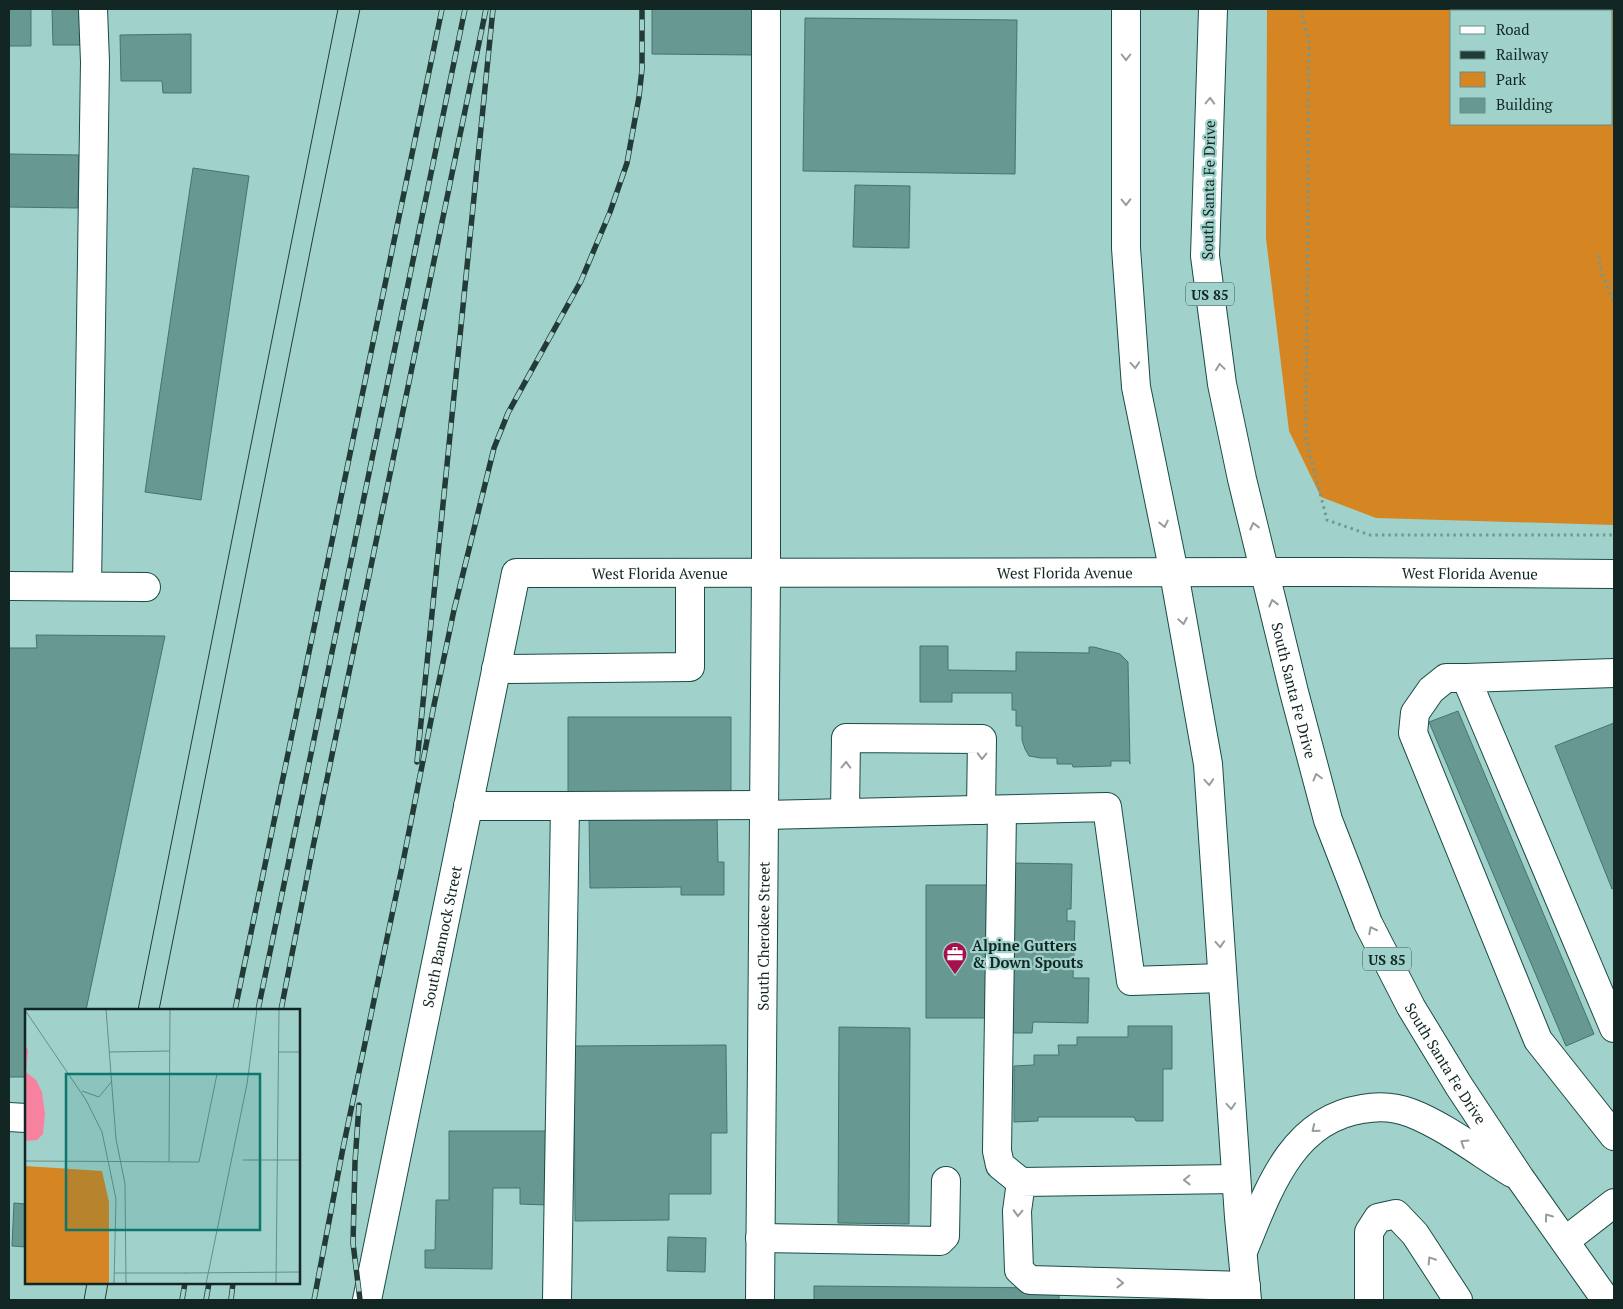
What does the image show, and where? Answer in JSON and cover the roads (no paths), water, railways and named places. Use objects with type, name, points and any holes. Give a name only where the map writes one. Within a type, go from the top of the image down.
[{"type":"main road","points":[[87,586],[95,62],[93,9]]},
{"type":"main road","name":"South Cherokee Street","points":[[760,1300],[766,573],[766,9]]},
{"type":"main road","points":[[1021,1182],[1017,1211],[1019,1270],[1030,1280],[1247,1293],[1236,1179],[1208,764],[1174,573],[1136,386],[1126,248],[1126,9]]},
{"type":"main road","name":"South Santa Fe Drive","points":[[1213,9],[1205,256],[1222,384],[1242,479],[1294,692],[1328,820],[1368,923],[1411,1007],[1459,1086],[1520,1178],[1606,1300]]},
{"type":"main road","name":"West Florida Avenue","points":[[516,573],[1614,574]]},
{"type":"main road","name":"South Bannock Street","points":[[367,1300],[516,573]]},
{"type":"main road","points":[[496,669],[690,667],[690,573]]},
{"type":"main road","points":[[9,586],[146,587]]},
{"type":"main road","points":[[1614,673],[1446,678],[1431,690],[1416,713],[1413,733],[1538,1040],[1614,1136]]},
{"type":"main road","points":[[1466,678],[1614,1028]]},
{"type":"main road","points":[[845,813],[846,738],[982,739],[992,810],[997,1151],[1000,1165],[1021,1182],[1236,1179]]},
{"type":"main road","points":[[468,806],[565,806],[845,813],[1107,807],[1131,981],[1222,978]]},
{"type":"main road","points":[[557,1300],[565,806]]},
{"type":"main road","points":[[1242,1252],[1271,1184],[1302,1138],[1324,1121],[1348,1111],[1374,1107],[1410,1112],[1437,1126],[1520,1178]]},
{"type":"main road","points":[[9,1117],[25,1118]]},
{"type":"main road","points":[[760,1238],[940,1241],[945,1236],[946,1181]]},
{"type":"main road","points":[[1565,1241],[1614,1203]]},
{"type":"main road","points":[[1369,1300],[1369,1232],[1378,1218],[1396,1214],[1415,1234],[1458,1300]]},
{"type":"tram line","points":[[138,1009],[338,9]]},
{"type":"tram line","points":[[159,1009],[360,9]]},
{"type":"tram line","points":[[84,1300],[87,1284]]},
{"type":"tram line","points":[[105,1300],[108,1284]]},
{"type":"railway","points":[[235,1009],[442,9]]},
{"type":"railway","points":[[258,1009],[465,9]]},
{"type":"railway","points":[[281,1009],[486,9]]},
{"type":"railway","points":[[417,762],[493,9]]},
{"type":"railway","points":[[314,1300],[343,1148],[454,610],[494,448],[508,413],[581,281],[610,212],[627,163],[642,69],[642,9]]},
{"type":"railway","points":[[359,1105],[355,1162],[353,1243],[360,1300]]},
{"type":"railway","points":[[182,1300],[185,1284]]},
{"type":"railway","points":[[206,1300],[209,1284]]},
{"type":"railway","points":[[231,1300],[233,1284]]},
{"type":"place","name":"Alpine Gutters & Down Spouts","points":[[955,975]]}]
